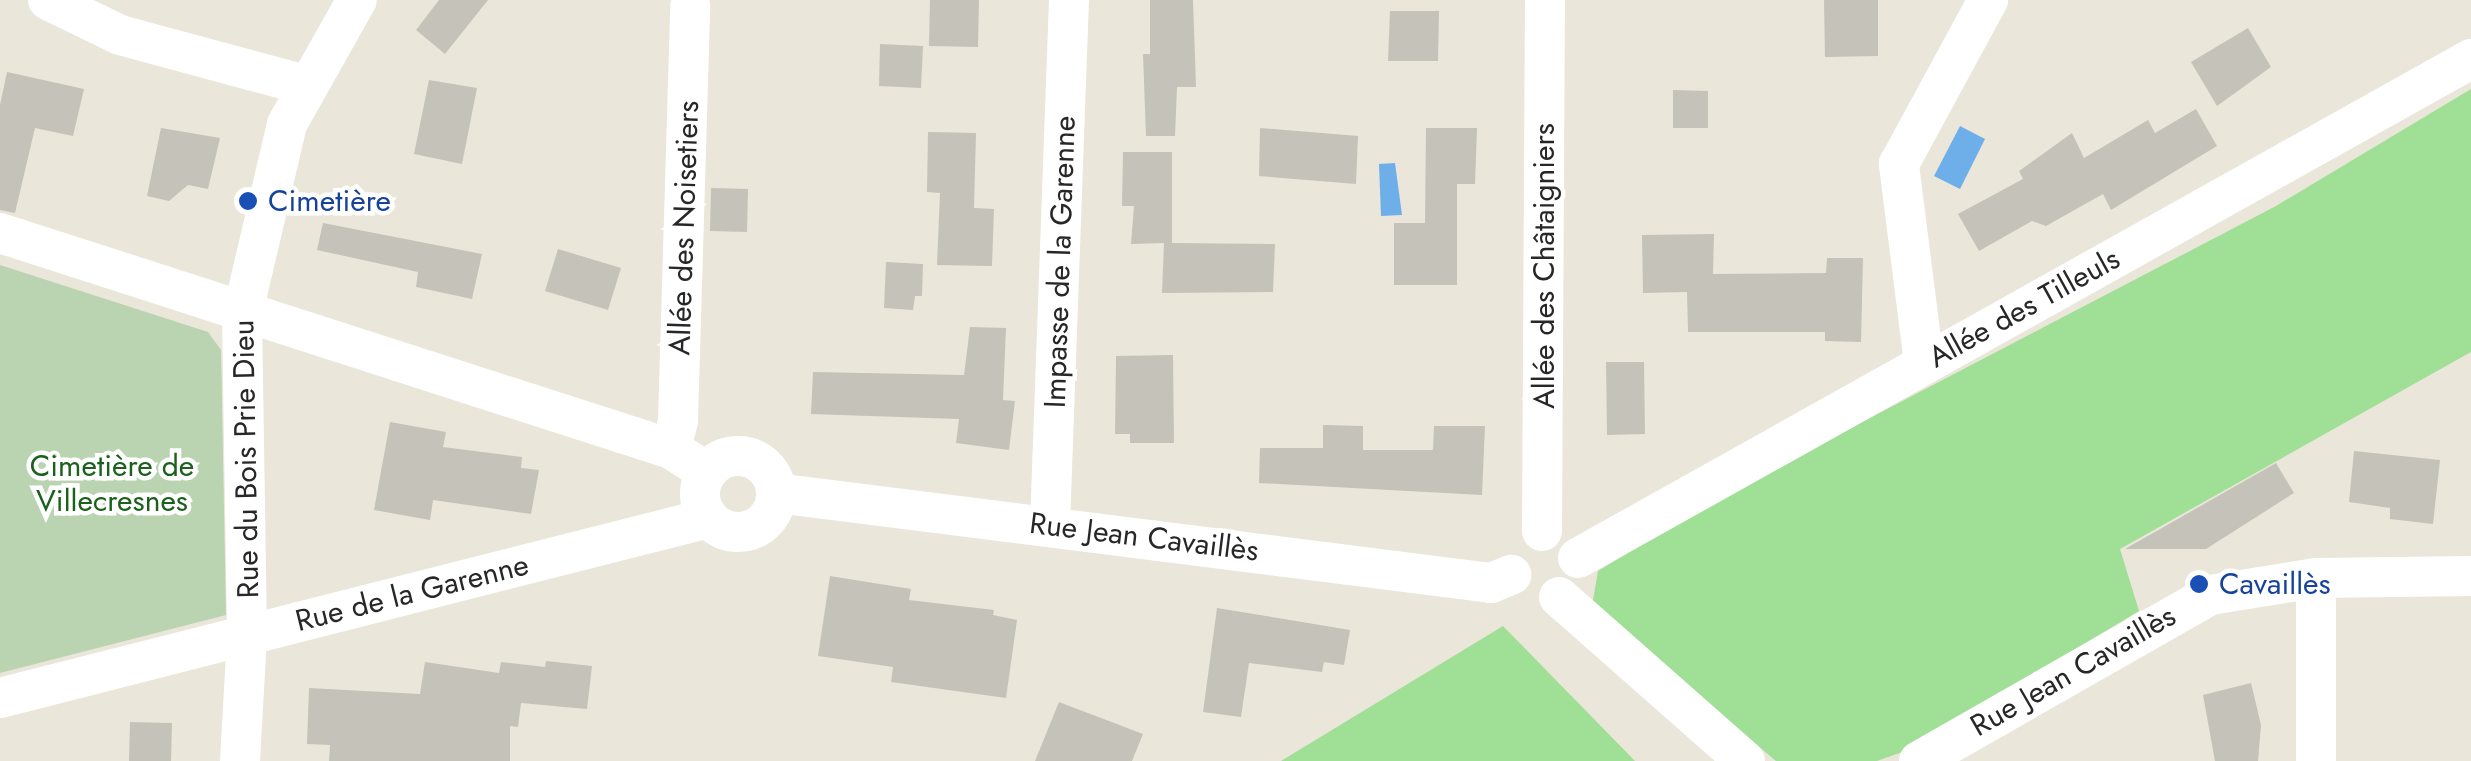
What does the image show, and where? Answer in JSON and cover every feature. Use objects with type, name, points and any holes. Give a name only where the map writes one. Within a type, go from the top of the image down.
[{"type":"street","points":[[48,0],[120,35],[305,85]]},
{"type":"street","name":"Rue du Bois Prie Dieu","points":[[240,761],[247,634],[242,316],[272,173],[305,85],[356,0]]},
{"type":"street","name":"Impasse de la Garenne","points":[[1050,524],[1070,0]]},
{"type":"street","name":"Allée des Châtaigniers","points":[[1542,531],[1545,0]]},
{"type":"street","points":[[1924,363],[1899,164],[1988,0]]},
{"type":"street","name":"Allée des Noisetiers","points":[[671,448],[678,420],[690,6]]},
{"type":"street","name":"Allée des Tilleuls","points":[[1578,558],[2471,59]]},
{"type":"street","points":[[0,232],[242,316],[671,448],[707,472]]},
{"type":"street","points":[[728,458],[754,460],[772,476],[776,493],[771,513],[754,530],[729,532],[708,518],[700,496],[707,472],[728,458]]},
{"type":"street","name":"Rue Jean Cavaillès","points":[[776,493],[1050,524],[1491,583],[1511,576]]},
{"type":"street","name":"Rue de la Garenne","points":[[0,698],[708,518]]},
{"type":"street","points":[[1542,531],[1565,538],[1578,558],[1576,581],[1559,597],[1536,600],[1511,576],[1516,546],[1542,531]]},
{"type":"street","name":"Rue Jean Cavaillès","points":[[1919,761],[2186,605],[2234,588],[2316,578],[2471,576]]},
{"type":"street","points":[[2316,578],[2316,761]]},
{"type":"street","points":[[1559,597],[1745,761]]},
{"type":"green space","points":[[2471,89],[2471,352],[2120,549],[2139,611],[1905,751],[1877,761],[1776,761],[1592,606],[1598,571],[1730,491],[2276,206]]},
{"type":"green space","name":"Cimetière de Villecresnes","points":[[0,265],[208,332],[221,350],[226,615],[0,673]]},
{"type":"green space","points":[[1503,626],[1635,761],[1281,761]]},
{"type":"water","points":[[1960,126],[1985,139],[1960,189],[1934,176]]},
{"type":"water","points":[[1395,163],[1402,215],[1381,216],[1379,164]]},
{"type":"building","points":[[439,0],[488,0],[445,54],[416,30]]},
{"type":"building","points":[[930,0],[979,0],[978,47],[929,46]]},
{"type":"building","points":[[1150,0],[1193,0],[1196,87],[1177,87],[1175,136],[1146,136],[1143,54],[1150,54]]},
{"type":"building","points":[[1824,0],[1878,0],[1878,56],[1825,57]]},
{"type":"building","points":[[1390,11],[1439,11],[1438,61],[1388,61]]},
{"type":"building","points":[[2248,28],[2271,67],[2217,106],[2191,62]]},
{"type":"building","points":[[880,44],[923,46],[921,88],[879,86]]},
{"type":"building","points":[[7,72],[84,89],[73,136],[35,128],[15,213],[0,210],[0,105]]},
{"type":"building","points":[[429,80],[477,88],[462,164],[414,154]]},
{"type":"building","points":[[1673,90],[1708,91],[1708,128],[1673,128]]},
{"type":"building","points":[[2196,109],[2217,146],[2111,210],[2103,194],[2046,226],[2032,221],[1979,251],[1958,214],[2023,179],[2019,171],[2072,133],[2084,158],[2148,120],[2155,133]]},
{"type":"building","points":[[161,128],[220,138],[208,189],[188,185],[169,201],[147,196]]},
{"type":"building","points":[[1260,128],[1358,136],[1356,184],[1259,176]]},
{"type":"building","points":[[1426,128],[1477,128],[1475,184],[1457,184],[1457,285],[1394,285],[1394,223],[1425,223]]},
{"type":"building","points":[[928,132],[976,133],[974,208],[994,209],[992,266],[937,265],[940,193],[927,192]]},
{"type":"building","points":[[1123,152],[1172,152],[1172,243],[1275,244],[1273,292],[1162,293],[1164,243],[1131,244],[1134,206],[1122,206]]},
{"type":"building","points":[[711,188],[748,189],[747,232],[710,231]]},
{"type":"building","points":[[323,223],[482,254],[472,299],[416,287],[418,272],[317,250]]},
{"type":"building","points":[[1714,234],[1713,274],[1826,273],[1827,258],[1863,258],[1861,342],[1825,341],[1825,332],[1688,332],[1687,292],[1643,293],[1642,235]]},
{"type":"building","points":[[558,249],[621,268],[608,310],[545,291]]},
{"type":"building","points":[[886,262],[923,264],[922,296],[915,296],[913,310],[884,308]]},
{"type":"building","points":[[970,327],[1006,328],[1003,400],[1015,401],[1009,450],[956,443],[959,419],[811,414],[813,372],[964,375]]},
{"type":"building","points":[[1173,355],[1174,443],[1130,443],[1130,434],[1115,434],[1116,356]]},
{"type":"building","points":[[1606,362],[1644,362],[1645,434],[1607,435]]},
{"type":"building","points":[[390,422],[446,432],[443,447],[522,457],[521,468],[539,470],[531,514],[433,500],[430,520],[374,510]]},
{"type":"building","points":[[1323,425],[1363,426],[1363,450],[1433,450],[1434,426],[1485,426],[1482,495],[1259,483],[1260,448],[1323,448]]},
{"type":"building","points":[[2354,451],[2440,460],[2433,524],[2390,519],[2390,508],[2349,502]]},
{"type":"building","points":[[2276,463],[2294,493],[2206,549],[2125,549]]},
{"type":"building","points":[[830,576],[911,589],[909,600],[994,610],[993,615],[1017,620],[1006,698],[891,682],[893,667],[818,656]]},
{"type":"building","points":[[1217,608],[1350,630],[1344,665],[1324,662],[1322,672],[1249,663],[1241,717],[1203,712]]},
{"type":"building","points":[[546,661],[592,666],[587,709],[521,703],[518,727],[510,726],[510,761],[329,761],[330,745],[307,744],[309,688],[420,694],[425,662],[499,673],[501,662],[545,667]]},
{"type":"building","points":[[2251,683],[2261,725],[2258,761],[2215,761],[2203,695]]},
{"type":"building","points":[[1059,702],[1143,734],[1132,761],[1035,761]]},
{"type":"building","points":[[130,722],[172,723],[171,761],[129,761]]},
{"type":"place","name":"Cimetière","points":[[248,201]]},
{"type":"place","name":"Cavaillès","points":[[2199,584]]}]
